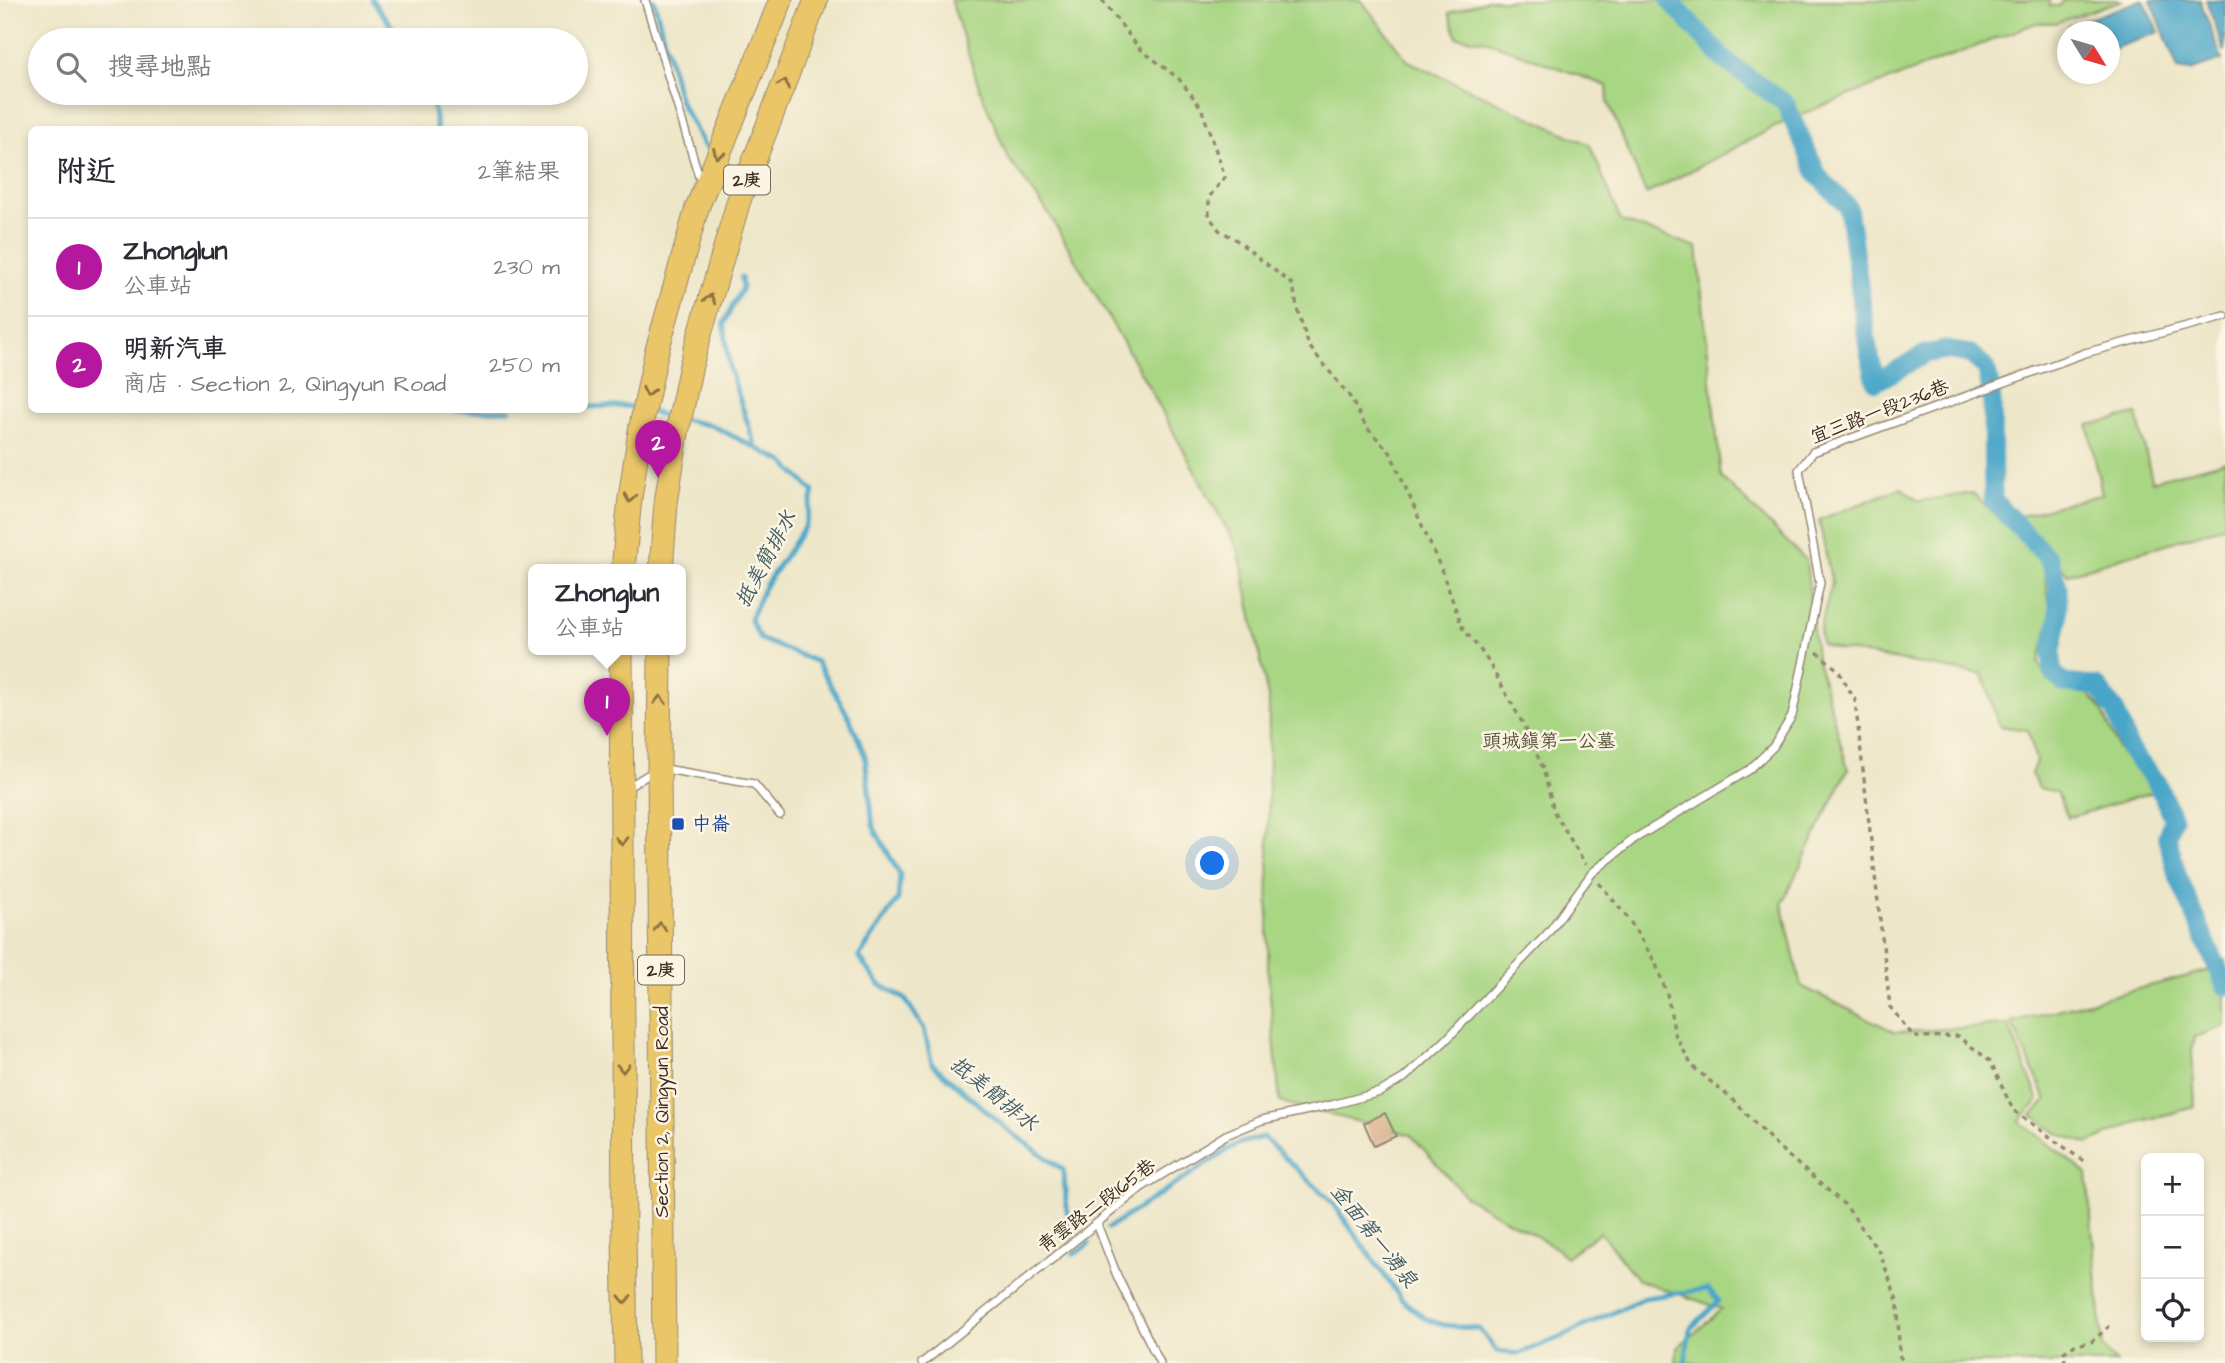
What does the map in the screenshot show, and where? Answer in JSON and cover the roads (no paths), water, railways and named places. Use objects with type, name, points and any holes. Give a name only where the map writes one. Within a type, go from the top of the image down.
[{"type":"main road","name":"2庚","points":[[624,564],[640,431],[656,354],[703,191],[781,0]]},
{"type":"main road","name":"2庚","points":[[661,564],[666,503],[691,365],[739,200],[816,0]]},
{"type":"main road","name":"Section 2, Qingyun Road","points":[[621,655],[626,1363]]},
{"type":"main road","name":"Section 2, Qingyun Road","points":[[660,655],[664,1363]]},
{"type":"lane","points":[[645,0],[703,191]]},
{"type":"lane","name":"宜三路一段236巷","points":[[1592,873],[1634,839],[1749,770],[1773,747],[1792,716],[1820,583],[1799,470],[1812,452],[2085,353],[2225,316]]},
{"type":"lane","points":[[622,791],[659,768],[754,784],[780,815]]},
{"type":"lane","name":"青雲路二段165巷","points":[[922,1363],[1142,1187],[1226,1135],[1262,1120],[1380,1092],[1404,1079],[1444,1042],[1538,943],[1592,873]]},
{"type":"lane","points":[[1097,1224],[1118,1278],[1160,1363]]},
{"type":"water","points":[[2144,0],[2159,32],[2120,46],[2120,21],[2083,21]]},
{"type":"water","points":[[2151,0],[2200,0],[2222,60],[2190,71],[2178,69]]},
{"type":"water","points":[[2206,0],[2225,0],[2225,51],[2224,50]]},
{"type":"waterway","name":"抵美簡排水","points":[[372,0],[393,28]]},
{"type":"waterway","points":[[654,0],[680,102],[705,147]]},
{"type":"waterway","points":[[1669,0],[1724,60],[1785,103],[1818,176],[1848,207],[1868,348],[1876,382],[1925,354],[1945,350],[1971,354],[1987,369],[1992,402],[1993,500],[2049,559],[2058,586],[2058,621],[2052,649],[2052,671],[2063,683],[2097,686],[2116,712],[2129,749],[2157,783],[2173,819],[2167,836],[2177,874],[2225,986]]},
{"type":"waterway","name":"抵美簡排水","points":[[433,105],[436,126]]},
{"type":"waterway","points":[[741,277],[742,288],[724,323],[730,370],[756,448]]},
{"type":"waterway","name":"抵美簡排水","points":[[588,407],[626,406],[638,409]]},
{"type":"waterway","name":"抵美簡排水","points":[[651,412],[675,418]]},
{"type":"waterway","name":"抵美簡排水","points":[[685,420],[713,426],[784,462],[814,492],[805,526],[765,586],[750,619],[760,639],[817,662],[850,719],[865,756],[873,826],[900,875],[898,899],[859,957],[879,984],[905,999],[924,1029],[932,1064],[1007,1129],[1063,1170],[1070,1237]]},
{"type":"waterway","name":"金面第一湧泉","points":[[1108,1228],[1237,1144],[1263,1137],[1331,1201],[1402,1300],[1426,1319],[1444,1325],[1479,1329],[1497,1351],[1518,1354],[1644,1298],[1708,1289],[1719,1301],[1690,1329],[1685,1363]]},
{"type":"waterway","name":"金面第一湧泉","points":[[1074,1254],[1089,1244]]},
{"type":"place","name":"明新汽車","points":[[658,478]]},
{"type":"place","name":"Zhonglun","points":[[607,736]]},
{"type":"place","name":"中崙","points":[[678,824]]},
{"type":"park label","name":"頭城鎮第一公墓","points":[[1549,741]]}]
